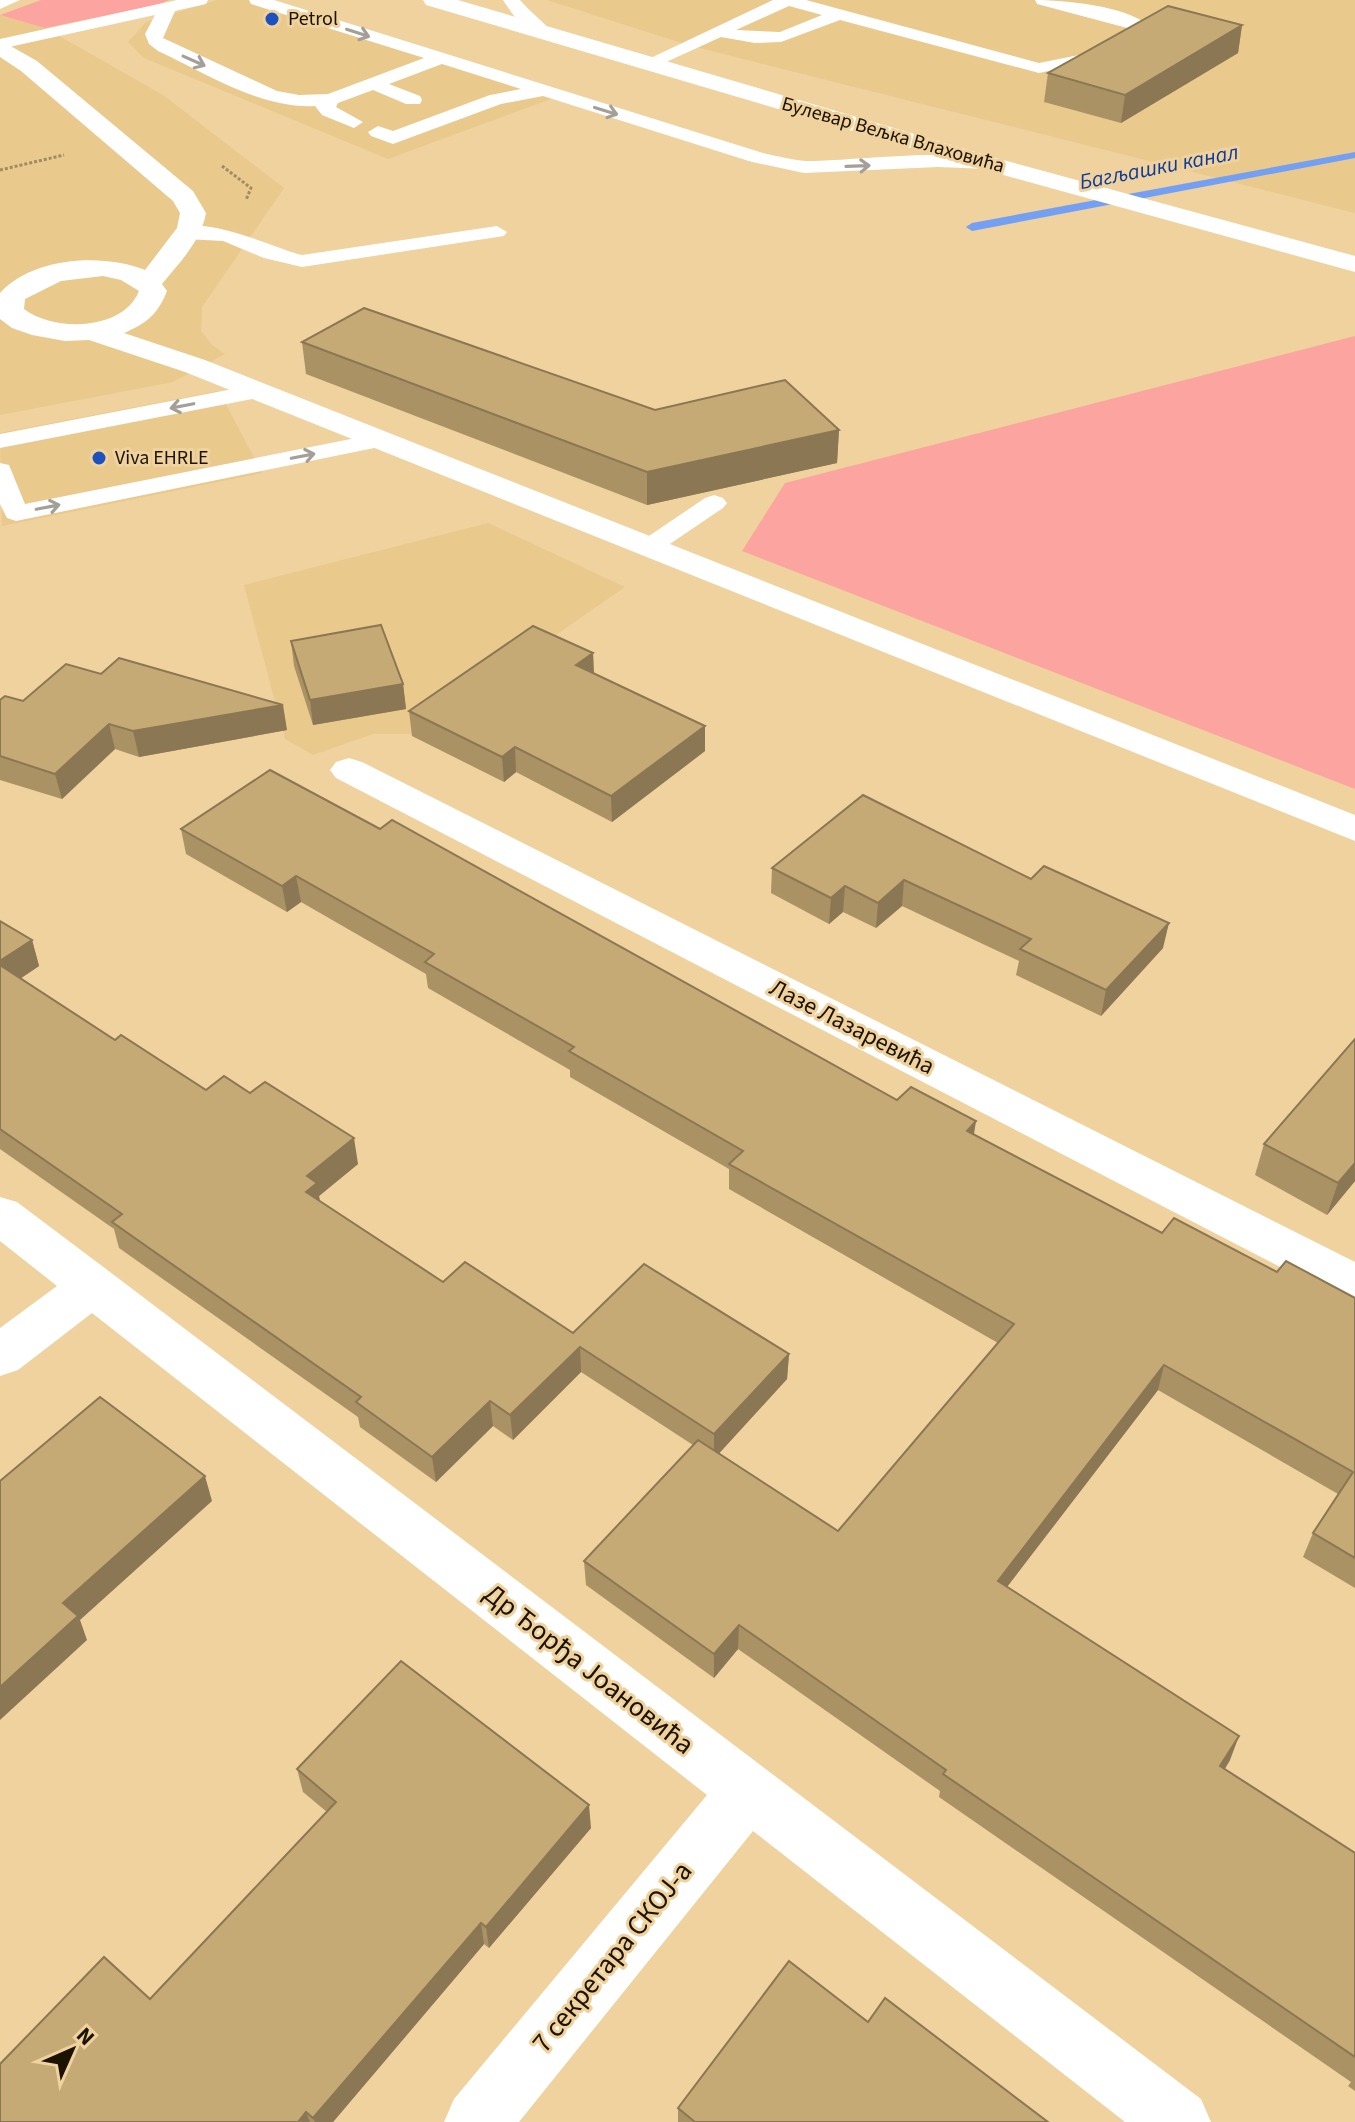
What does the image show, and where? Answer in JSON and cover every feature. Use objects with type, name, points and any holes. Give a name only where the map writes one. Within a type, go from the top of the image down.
[{"type":"street","name":"Булевар Вељка Влаховића","points":[[434,0],[987,163],[1355,264]]},
{"type":"street","points":[[0,46],[29,66],[184,197],[193,213],[183,239],[148,284]]},
{"type":"street","points":[[119,270],[183,239]]},
{"type":"street","points":[[119,270],[142,278],[148,284],[153,291],[152,299],[137,316],[90,331],[43,331],[3,322],[12,296],[33,280],[66,271],[119,270]]},
{"type":"street","points":[[137,316],[182,361]]},
{"type":"street","points":[[90,331],[182,361],[259,391],[1355,829]]},
{"type":"street","name":"Лазе Лазаревића","points":[[349,770],[1355,1284]]},
{"type":"street","name":"Др Ђорђа Јоановића","points":[[0,1215],[1178,2122]]},
{"type":"street","points":[[0,1356],[93,1285]]},
{"type":"street","name":"7 секретара СКОЈ-а","points":[[477,2122],[747,1792]]},
{"type":"lane","points":[[0,46],[200,0]]},
{"type":"lane","points":[[257,0],[759,158],[804,167],[938,161],[987,163]]},
{"type":"lane","points":[[511,0],[527,20],[544,33]]},
{"type":"lane","points":[[647,64],[787,0],[827,7],[1039,68],[1080,63],[1102,56],[1139,36],[1140,26],[1043,0]]},
{"type":"lane","points":[[720,31],[750,38],[781,39],[827,7]]},
{"type":"lane","points":[[167,9],[154,34],[155,40],[164,47],[272,96],[299,101],[331,99],[439,59]]},
{"type":"lane","points":[[417,67],[454,100]]},
{"type":"lane","points":[[392,76],[454,100]]},
{"type":"lane","points":[[372,83],[413,100]]},
{"type":"lane","points":[[331,99],[324,105],[329,111],[382,125],[454,100],[497,99],[543,92]]},
{"type":"lane","points":[[183,239],[226,235],[271,254],[302,261],[497,232]]},
{"type":"lane","points":[[0,441],[259,391]]},
{"type":"lane","points":[[0,470],[16,513],[381,440]]},
{"type":"lane","points":[[649,547],[714,503]]},
{"type":"shaded area","points":[[41,0],[169,0],[45,28],[0,15]]},
{"type":"shaded area","points":[[217,0],[263,0],[559,96],[388,159],[144,58],[128,42],[146,22]]},
{"type":"shaded area","points":[[547,0],[1355,0],[1355,213],[688,45]]},
{"type":"shaded area","points":[[0,15],[45,28],[163,95],[284,188],[202,307],[201,331],[211,344],[225,354],[173,382],[0,415]]},
{"type":"shaded area","points":[[1355,336],[1355,789],[742,551],[785,483]]},
{"type":"shaded area","points":[[219,391],[262,473],[2,526],[0,433]]},
{"type":"shaded area","points":[[488,523],[625,587],[413,734],[373,734],[313,755],[285,739],[244,585]]},
{"type":"building","points":[[1168,6],[1242,25],[1125,95],[1048,73]]},
{"type":"building","points":[[364,308],[655,410],[785,380],[839,430],[647,472],[302,342]]},
{"type":"building","points":[[381,625],[403,684],[310,700],[291,641]]},
{"type":"building","points":[[533,626],[593,653],[576,665],[705,726],[611,796],[515,747],[502,757],[409,711]]},
{"type":"building","points":[[119,658],[283,705],[133,731],[109,724],[55,774],[0,756],[0,700],[5,696],[23,701],[66,664],[101,674]]},
{"type":"building","points":[[270,770],[380,829],[392,820],[897,1100],[911,1087],[976,1121],[967,1131],[1162,1233],[1174,1218],[1277,1272],[1286,1261],[1355,1298],[1355,1558],[1313,1533],[1353,1472],[1164,1365],[998,1581],[1239,1736],[1220,1766],[1355,1853],[1355,2057],[943,1774],[946,1770],[739,1625],[714,1654],[584,1561],[698,1440],[838,1531],[1014,1324],[729,1164],[743,1151],[569,1051],[574,1047],[425,962],[434,954],[296,876],[282,886],[181,829]]},
{"type":"building","points":[[863,795],[1031,879],[1044,866],[1169,923],[1106,990],[1020,949],[1031,939],[904,880],[878,903],[845,886],[831,898],[772,868]]},
{"type":"building","points":[[0,921],[32,940],[0,961]]},
{"type":"building","points":[[0,965],[115,1040],[121,1035],[206,1090],[224,1076],[250,1093],[265,1082],[354,1138],[307,1176],[317,1183],[306,1192],[443,1282],[465,1262],[573,1333],[644,1264],[789,1354],[714,1434],[580,1347],[510,1415],[490,1401],[432,1457],[356,1402],[361,1397],[112,1222],[122,1214],[0,1129]]},
{"type":"building","points":[[1355,1039],[1355,1163],[1338,1183],[1264,1144]]},
{"type":"building","points":[[100,1397],[205,1476],[63,1603],[78,1616],[0,1687],[0,1481]]},
{"type":"building","points":[[401,1661],[589,1805],[486,1927],[481,1923],[313,2118],[306,2112],[298,2122],[0,2122],[0,2064],[104,1957],[150,1999],[336,1802],[297,1769]]},
{"type":"building","points":[[789,1961],[868,2022],[885,1998],[1048,2122],[695,2122],[678,2108]]},
{"type":"waterway","name":"Багљашки канал","points":[[972,227],[1355,155]]},
{"type":"place","name":"Petrol","points":[[272,19]]},
{"type":"place","name":"Viva EHRLE","points":[[99,458]]}]
